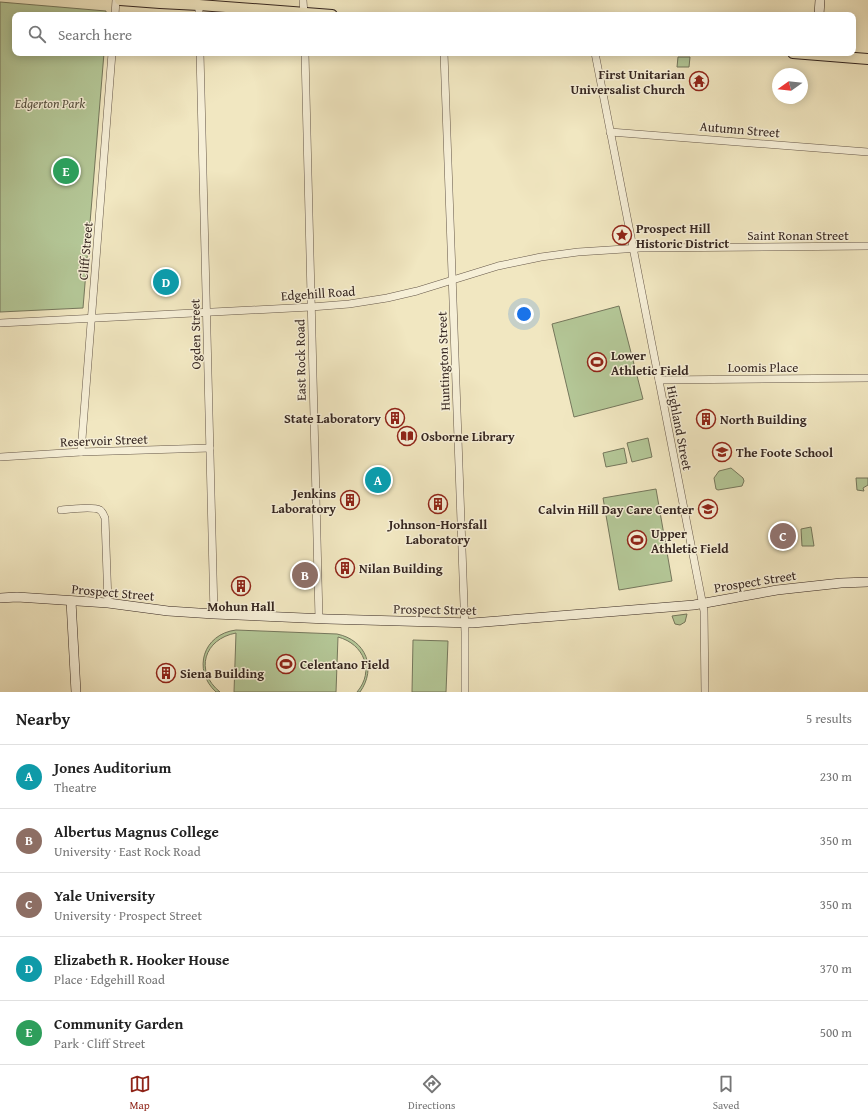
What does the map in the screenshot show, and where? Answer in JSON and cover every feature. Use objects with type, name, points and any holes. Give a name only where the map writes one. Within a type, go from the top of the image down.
[{"type":"main road","points":[[120,0],[161,2],[199,10],[252,12]]},
{"type":"main road","points":[[819,12],[820,0]]},
{"type":"main road","points":[[837,56],[868,59]]},
{"type":"main road","name":"Prospect Street","points":[[0,598],[17,597],[108,603],[168,611],[214,614],[319,619],[465,623],[702,603],[777,590],[868,582]]},
{"type":"main road","points":[[71,601],[76,692]]},
{"type":"street","points":[[115,12],[116,0]]},
{"type":"street","points":[[303,0],[304,12]]},
{"type":"street","name":"Cliff Street","points":[[81,452],[112,56]]},
{"type":"street","name":"Ogden Street","points":[[200,56],[214,614]]},
{"type":"street","name":"East Rock Road","points":[[305,56],[319,619]]},
{"type":"street","name":"Huntington Street","points":[[444,56],[465,623],[465,692]]},
{"type":"street","name":"Highland Street","points":[[596,56],[704,611],[705,692]]},
{"type":"street","name":"Autumn Street","points":[[610,132],[868,152]]},
{"type":"street","name":"Saint Ronan Street","points":[[632,248],[868,246]]},
{"type":"street","name":"Edgehill Road","points":[[0,323],[349,304],[387,298],[417,291],[498,266],[541,257],[583,251],[632,248]]},
{"type":"street","name":"Loomis Place","points":[[658,380],[868,378]]},
{"type":"street","name":"Reservoir Street","points":[[0,457],[81,452],[210,448]]},
{"type":"street","points":[[60,510],[86,508],[98,509],[106,518],[108,603]]},
{"type":"green space","name":"Edgerton Park","points":[[0,2],[106,11],[12,12],[12,56],[104,56],[83,308],[0,312]]},
{"type":"green space","points":[[678,57],[690,57],[689,67],[677,67]]},
{"type":"green space","name":"Lower Athletic Field","points":[[619,306],[643,399],[574,417],[552,324]]},
{"type":"green space","points":[[648,438],[652,457],[632,462],[627,443]]},
{"type":"green space","points":[[624,448],[627,463],[606,467],[603,453]]},
{"type":"green space","points":[[731,468],[743,478],[744,481],[742,486],[718,490],[716,489],[714,478],[719,471]]},
{"type":"green space","points":[[856,478],[868,478],[868,485],[863,488],[864,491],[857,490]]},
{"type":"green space","name":"Upper Athletic Field","points":[[656,489],[672,581],[619,590],[603,498]]},
{"type":"green space","points":[[811,527],[814,546],[802,546],[801,529]]},
{"type":"green space","points":[[687,614],[685,622],[680,625],[675,624],[672,616]]},
{"type":"green space","name":"Celentano Field","points":[[236,630],[337,634],[347,637],[362,649],[366,656],[368,674],[365,683],[360,692],[357,692],[365,676],[366,667],[364,659],[354,646],[338,637],[336,692],[234,692],[236,633],[225,636],[216,642],[206,657],[205,666],[207,675],[212,684],[220,692],[216,692],[204,674],[203,664],[205,654],[209,646],[216,638],[225,633]]},
{"type":"green space","points":[[413,640],[448,641],[446,692],[412,692]]},
{"type":"place","name":"First Unitarian Universalist Church","points":[[699,81]]},
{"type":"place","name":"Community Garden","points":[[66,171]]},
{"type":"place","name":"Prospect Hill Historic District","points":[[622,235]]},
{"type":"place","name":"Elizabeth R. Hooker House","points":[[166,282]]},
{"type":"place","name":"Lower Athletic Field","points":[[597,362]]},
{"type":"place","name":"State Laboratory","points":[[395,418]]},
{"type":"place","name":"North Building","points":[[706,419]]},
{"type":"place","name":"Osborne Library","points":[[407,436]]},
{"type":"place","name":"The Foote School","points":[[722,452]]},
{"type":"place","name":"Jones Auditorium","points":[[378,480]]},
{"type":"place","name":"Jenkins Laboratory","points":[[350,500]]},
{"type":"place","name":"Johnson-Horsfall Laboratory","points":[[438,504]]},
{"type":"place","name":"Calvin Hill Day Care Center","points":[[708,509]]},
{"type":"place","name":"Yale University","points":[[783,536]]},
{"type":"place","name":"Upper Athletic Field","points":[[637,540]]},
{"type":"place","name":"Nilan Building","points":[[345,568]]},
{"type":"place","name":"Albertus Magnus College","points":[[305,575]]},
{"type":"place","name":"Mohun Hall","points":[[241,586]]},
{"type":"place","name":"Celentano Field","points":[[286,664]]},
{"type":"place","name":"Siena Building","points":[[166,673]]}]
